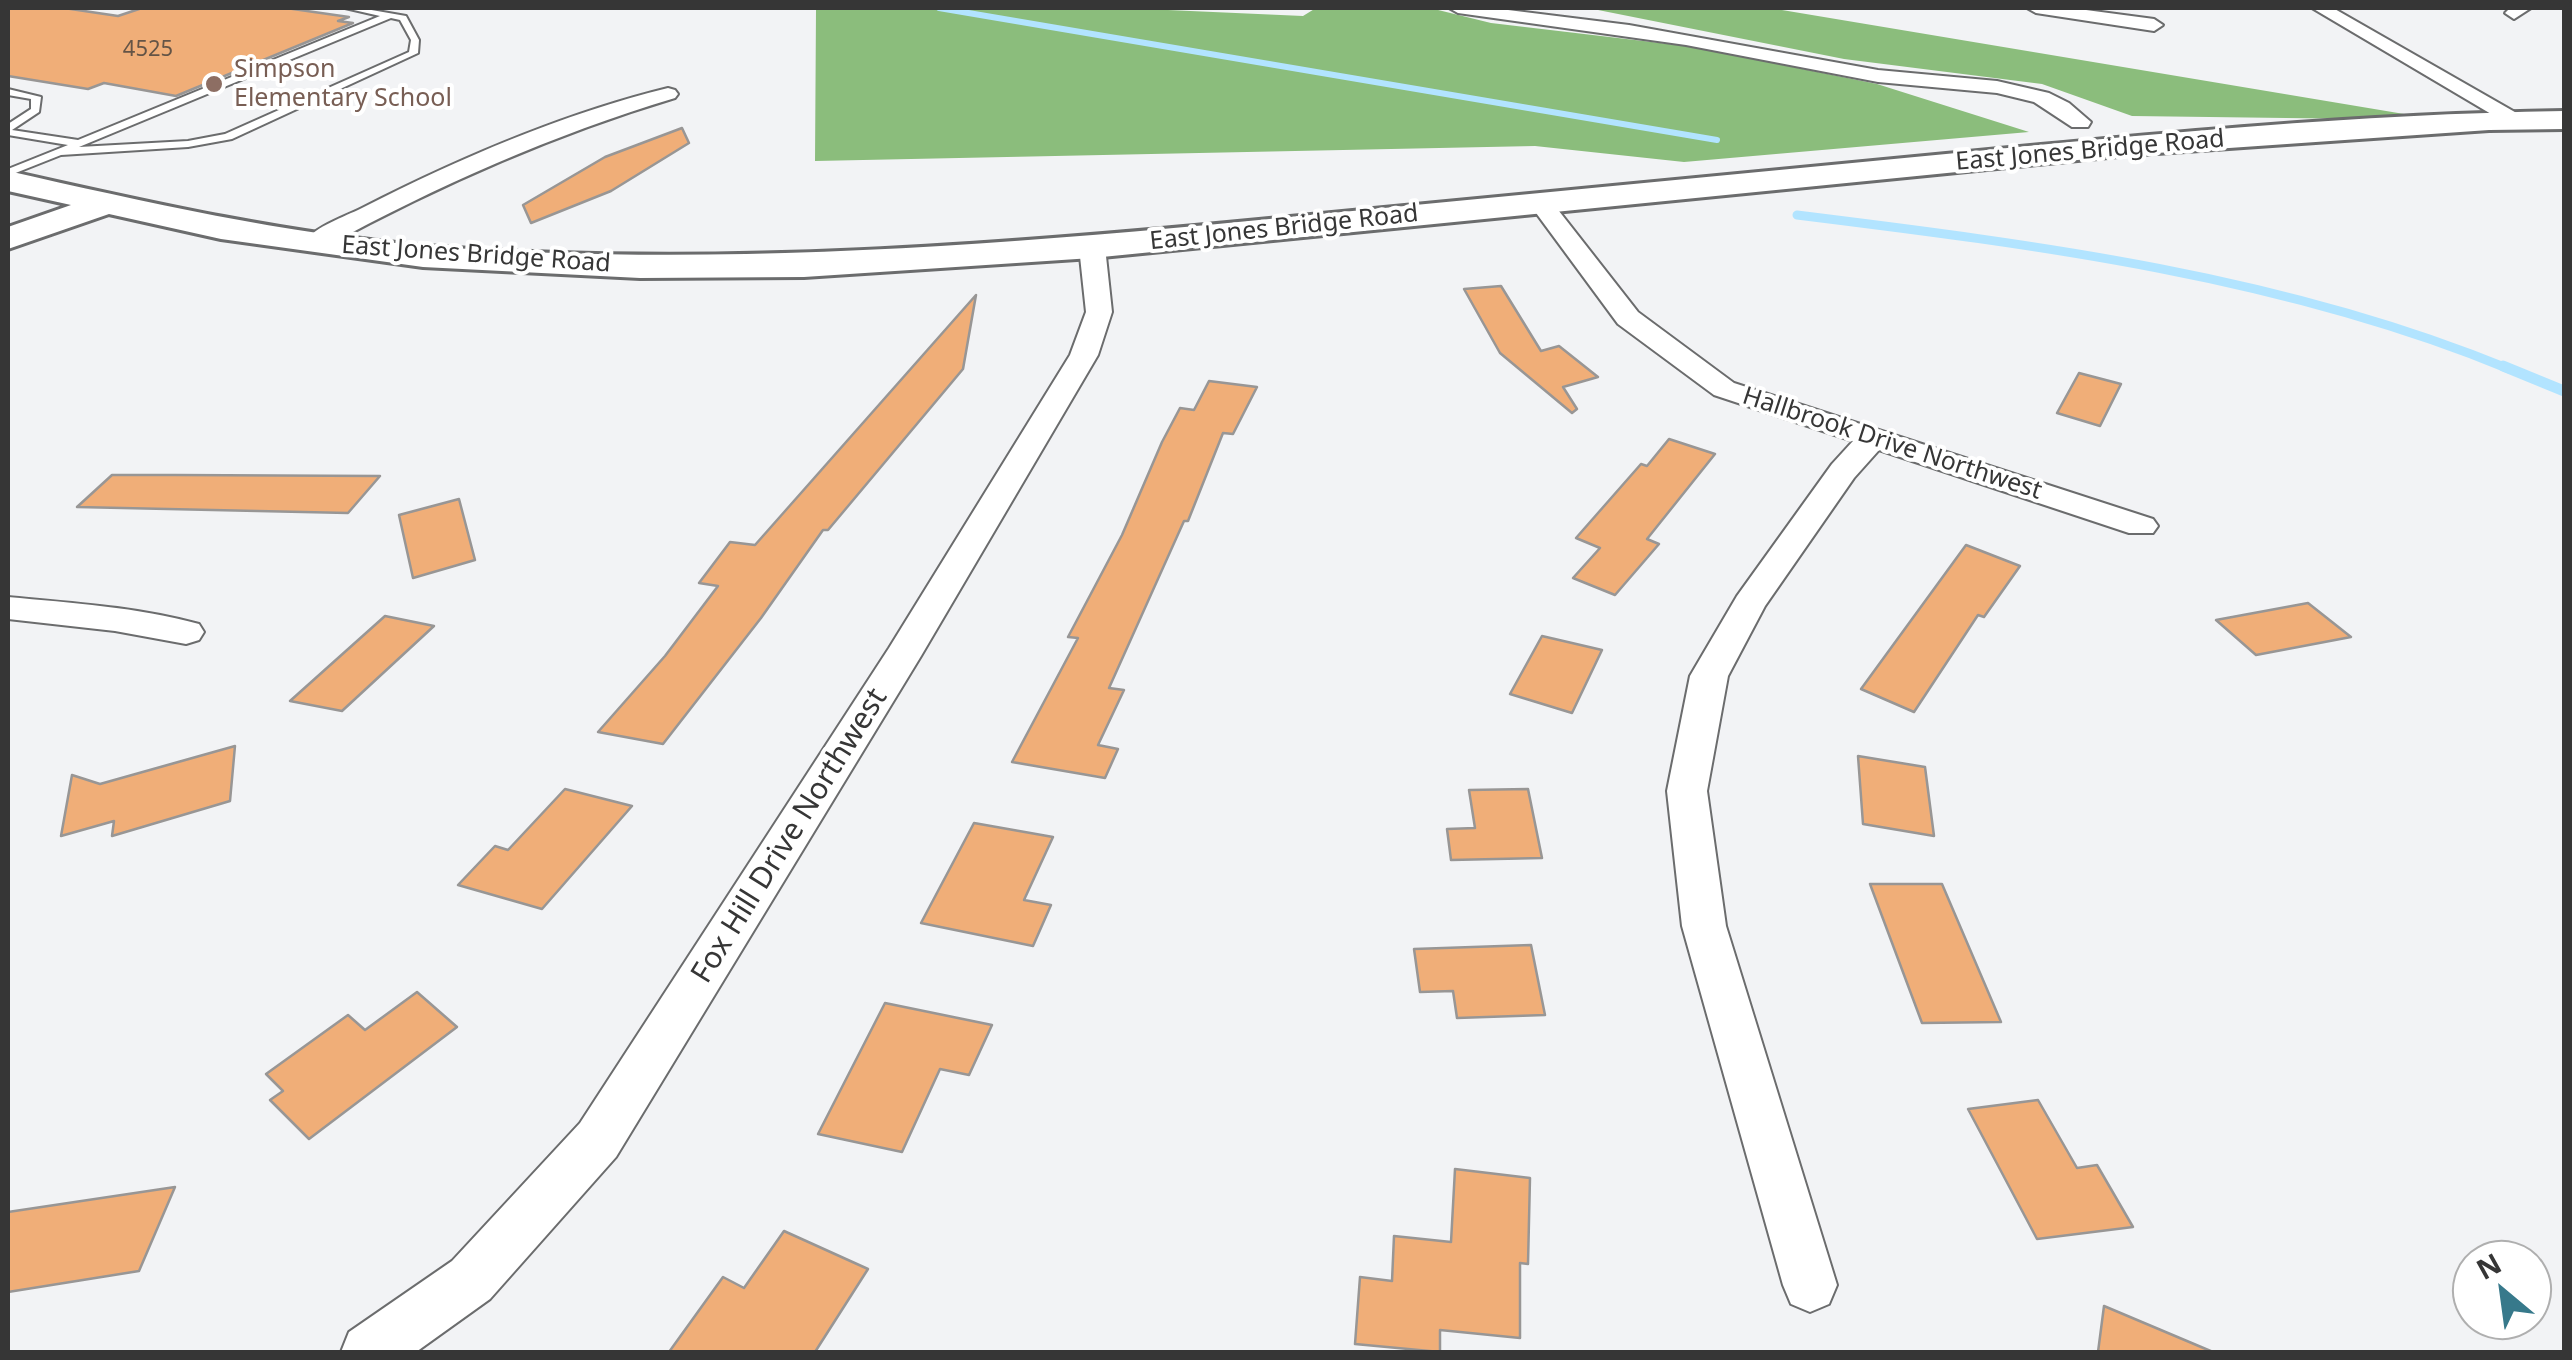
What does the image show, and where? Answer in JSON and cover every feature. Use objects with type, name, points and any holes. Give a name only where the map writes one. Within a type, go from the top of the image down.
[{"type":"street","points":[[1458,8],[1686,39],[1905,80],[2080,122],[2128,146]]},
{"type":"street","points":[[2036,8],[2154,25]]},
{"type":"street","points":[[2320,8],[2516,119]]},
{"type":"street","points":[[316,242],[424,183],[600,113],[668,94]]},
{"type":"street","name":"East Jones Bridge Road","points":[[8,182],[221,229],[422,256],[640,267],[804,266],[1092,247],[2128,146],[2516,119],[2564,120]]},
{"type":"street","name":"Hallbrook Drive Northwest","points":[[1540,202],[1628,318],[1724,389],[2142,526]]},
{"type":"street","points":[[8,239],[108,204]]},
{"type":"street","name":"Fox Hill Drive Northwest","points":[[369,1352],[471,1280],[598,1140],[903,656],[1084,355],[1098,312],[1092,247]]},
{"type":"street","points":[[1810,1285],[1704,926],[1687,792],[1709,676],[1749,604],[1843,471],[1872,439]]},
{"type":"street","points":[[8,608],[115,619],[186,632]]},
{"type":"lane","points":[[54,152],[188,144],[228,137],[412,53],[415,40],[403,18],[348,8]]},
{"type":"lane","points":[[8,173],[392,15]]},
{"type":"lane","points":[[8,92],[36,97],[36,110],[8,130]]},
{"type":"lane","points":[[8,130],[77,143]]},
{"type":"green space","points":[[783,8],[1123,8],[1303,16],[1316,8],[1430,8],[1491,23],[1694,47],[1877,84],[2029,132],[1684,162],[1535,146],[815,161],[816,10]]},
{"type":"green space","points":[[1588,8],[1770,8],[2440,120],[2132,116],[2042,84],[1844,59]]},
{"type":"building","points":[[8,8],[64,8],[118,16],[142,8],[286,8],[349,17],[338,21],[353,23],[176,96],[104,83],[88,89],[8,76]]},
{"type":"building","points":[[682,128],[689,143],[611,191],[531,223],[523,205],[605,157]]},
{"type":"building","points":[[1501,286],[1541,351],[1559,346],[1598,377],[1563,387],[1577,409],[1572,413],[1500,353],[1464,289]]},
{"type":"building","points":[[976,295],[963,369],[828,530],[823,530],[761,618],[663,744],[598,732],[665,656],[718,586],[699,583],[730,542],[755,545]]},
{"type":"building","points":[[2079,373],[2121,384],[2100,426],[2057,413]]},
{"type":"building","points":[[1209,381],[1257,387],[1233,434],[1223,433],[1188,521],[1184,521],[1109,688],[1124,690],[1098,745],[1118,749],[1105,778],[1012,762],[1078,638],[1068,637],[1122,535],[1162,442],[1180,408],[1194,410]]},
{"type":"building","points":[[1669,439],[1715,454],[1647,539],[1659,544],[1615,595],[1573,578],[1600,548],[1576,538],[1641,464],[1647,466]]},
{"type":"building","points":[[112,475],[380,476],[348,513],[77,507]]},
{"type":"building","points":[[459,499],[475,560],[413,578],[399,515]]},
{"type":"building","points":[[1966,545],[2020,566],[1984,617],[1978,615],[1914,712],[1861,689]]},
{"type":"building","points":[[2308,603],[2351,637],[2256,655],[2216,620]]},
{"type":"building","points":[[385,616],[434,626],[342,711],[290,701]]},
{"type":"building","points":[[1542,636],[1602,650],[1572,713],[1510,694]]},
{"type":"building","points":[[235,746],[230,801],[112,836],[114,821],[61,836],[72,775],[100,784]]},
{"type":"building","points":[[1858,756],[1925,767],[1934,836],[1863,824]]},
{"type":"building","points":[[565,789],[632,806],[542,909],[458,885],[495,846],[508,850]]},
{"type":"building","points":[[1528,789],[1542,858],[1451,860],[1447,829],[1475,828],[1469,790]]},
{"type":"building","points":[[974,823],[1053,837],[1024,900],[1051,905],[1033,946],[921,923]]},
{"type":"building","points":[[1870,884],[1942,884],[2001,1022],[1922,1023]]},
{"type":"building","points":[[1531,945],[1545,1015],[1457,1018],[1453,991],[1420,992],[1414,949]]},
{"type":"building","points":[[417,992],[457,1027],[309,1139],[270,1100],[283,1091],[266,1074],[348,1015],[365,1030]]},
{"type":"building","points":[[885,1003],[992,1025],[969,1075],[940,1069],[902,1152],[818,1134]]},
{"type":"building","points":[[2038,1100],[2077,1168],[2097,1165],[2133,1227],[2037,1239],[1968,1109]]},
{"type":"building","points":[[1455,1169],[1530,1178],[1528,1264],[1520,1263],[1520,1338],[1440,1330],[1440,1352],[1355,1344],[1360,1277],[1392,1281],[1394,1236],[1451,1242]]},
{"type":"building","points":[[175,1187],[139,1271],[8,1292],[8,1212]]},
{"type":"building","points":[[784,1231],[868,1269],[815,1352],[669,1352],[723,1277],[744,1288]]},
{"type":"building","points":[[2104,1306],[2213,1352],[2098,1352]]},
{"type":"waterway","points":[[939,8],[1717,140]]},
{"type":"waterway","points":[[1797,215],[2069,252],[2248,287],[2423,337],[2509,369]]},
{"type":"waterway","points":[[2503,366],[2564,391]]},
{"type":"place","name":"Simpson Elementary School","points":[[214,84]]}]
